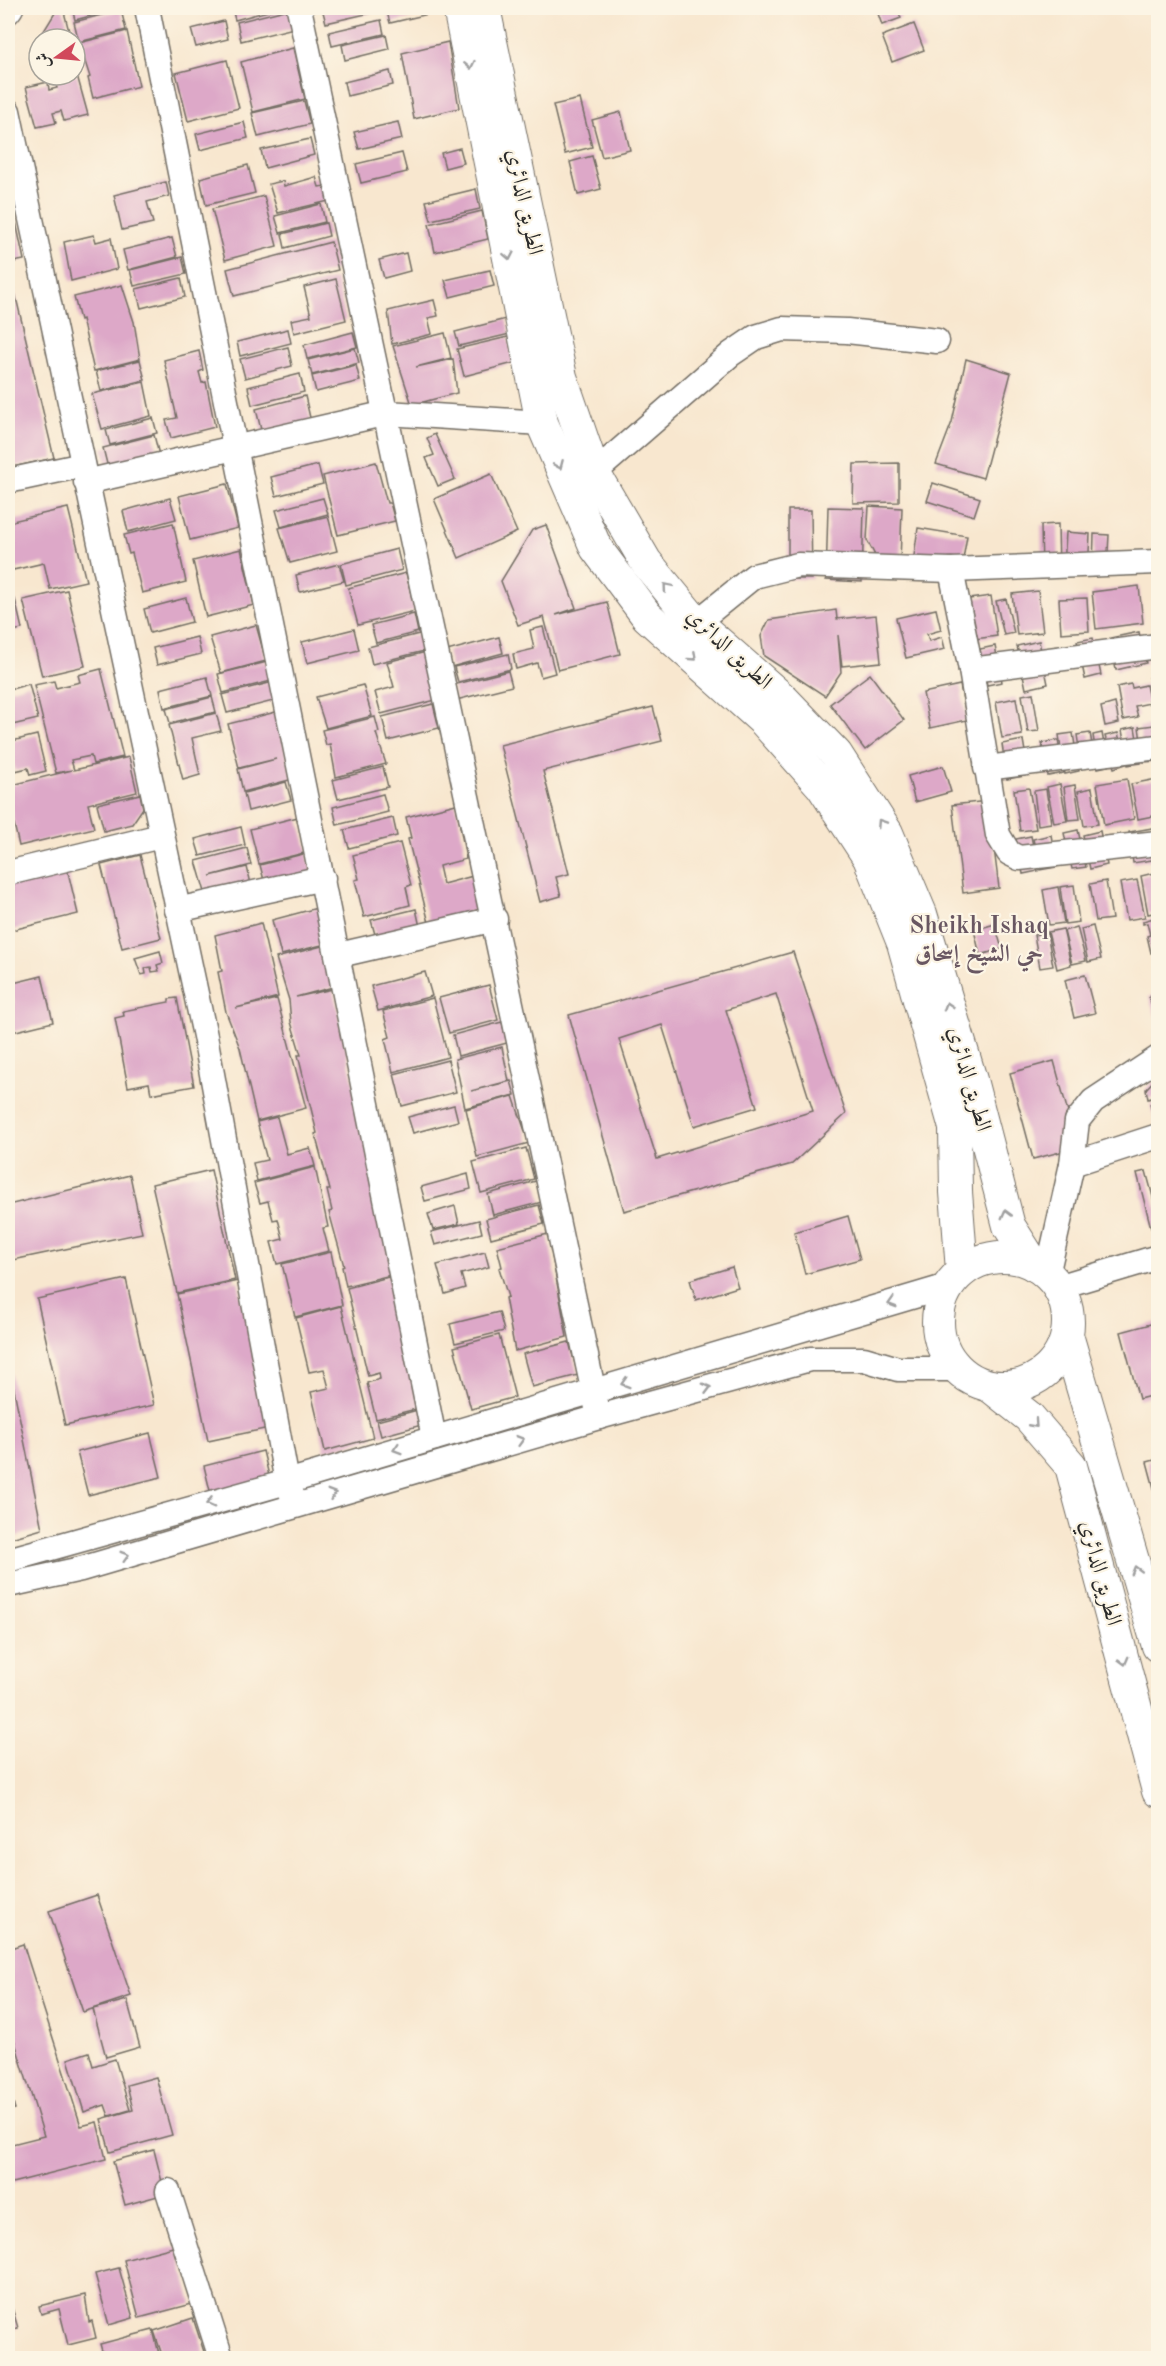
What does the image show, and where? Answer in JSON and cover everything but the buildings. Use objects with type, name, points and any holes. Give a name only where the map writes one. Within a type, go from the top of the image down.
[{"type":"main road","name":"الطريق الدائري","points":[[459,8],[542,423],[596,548],[647,616],[764,721],[822,786],[869,858],[903,943],[955,1128],[955,1279]]},
{"type":"main road","name":"الطريق الدائري","points":[[484,8],[561,377],[594,473],[646,562],[696,623],[783,699],[836,754],[887,833],[921,915],[971,1080],[1009,1226],[1046,1275]]},
{"type":"main road","points":[[1005,1256],[1046,1275],[1068,1318],[1067,1335],[1052,1365],[1039,1376],[1023,1384],[990,1386],[972,1380],[958,1369],[947,1355],[940,1339],[938,1321],[940,1303],[955,1279],[975,1263],[1005,1256]]},
{"type":"main road","name":"الطريق الدائري","points":[[1067,1335],[1158,1647]]},
{"type":"main road","name":"الطريق الدائري","points":[[990,1386],[1029,1417],[1071,1466],[1158,1791]]},
{"type":"street","points":[[8,12],[11,8]]},
{"type":"street","points":[[147,8],[339,955],[434,1438]]},
{"type":"street","points":[[298,8],[387,413],[599,1417]]},
{"type":"street","points":[[8,111],[205,1036],[287,1482],[296,1505]]},
{"type":"street","points":[[594,473],[756,336],[782,329],[847,331],[938,341]]},
{"type":"street","points":[[8,481],[84,473],[236,448],[387,413],[542,423]]},
{"type":"street","points":[[696,623],[754,576],[798,565],[951,570],[1158,562]]},
{"type":"street","points":[[951,570],[971,670],[998,835],[1008,854],[1019,858],[1158,843]]},
{"type":"street","points":[[971,670],[1158,646]]},
{"type":"street","points":[[986,768],[1158,747]]},
{"type":"street","points":[[8,873],[161,836]]},
{"type":"street","points":[[177,910],[323,878]]},
{"type":"street","points":[[339,955],[495,919]]},
{"type":"street","points":[[1158,1058],[1093,1101],[1077,1121],[1072,1164],[1046,1275],[1158,1257]]},
{"type":"street","points":[[1072,1164],[1158,1136]]},
{"type":"street","points":[[8,1560],[594,1393],[955,1279]]},
{"type":"street","points":[[8,1586],[81,1569],[599,1417],[810,1359],[864,1359],[898,1369],[958,1369]]},
{"type":"street","points":[[71,1542],[81,1569]]},
{"type":"street","points":[[168,2191],[221,2358]]},
{"type":"district","name":"Sheikh Ishaq حي الشيخ إسحاق","points":[[979,941]]}]
